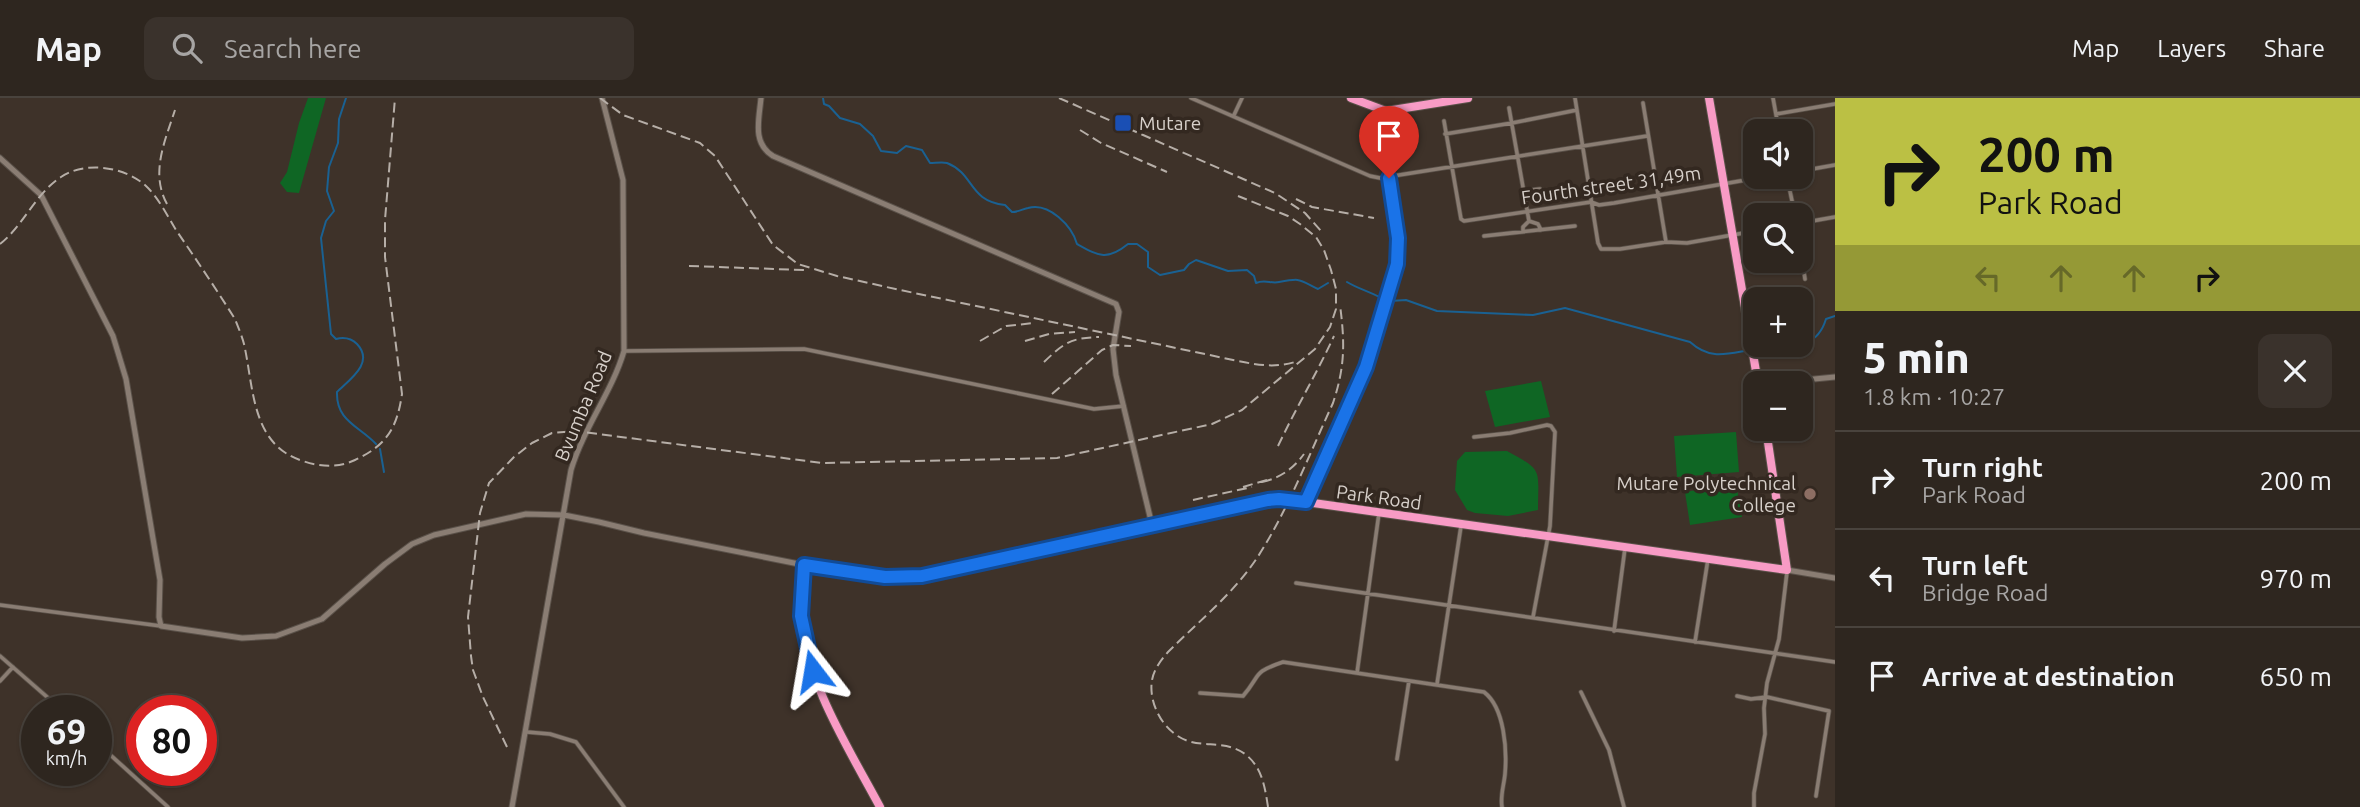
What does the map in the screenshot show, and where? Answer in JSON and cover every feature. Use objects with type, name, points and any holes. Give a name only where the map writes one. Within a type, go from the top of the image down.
[{"type":"highway","points":[[1351,98],[1380,110],[1468,98]]},
{"type":"highway","points":[[1360,98],[1388,106],[1439,98]]},
{"type":"highway","points":[[1709,98],[1756,371]]},
{"type":"highway","points":[[1768,441],[1787,570]]},
{"type":"highway","name":"Park Road","points":[[804,565],[904,578],[1268,500],[1289,500],[1787,570]]},
{"type":"highway","points":[[804,565],[801,616],[813,671],[841,733],[880,807]]},
{"type":"street","name":"Bvumba Road","points":[[512,807],[576,456],[584,433],[618,369],[624,351],[623,180],[603,98]]},
{"type":"street","points":[[761,98],[758,137],[762,147],[773,156],[1116,304],[1119,312],[1113,349],[1116,375],[1152,525]]},
{"type":"street","points":[[1191,98],[1370,176],[1389,178],[1647,136]]},
{"type":"street","points":[[1234,116],[1242,98]]},
{"type":"street","points":[[1575,98],[1601,249],[1666,242],[1687,243],[1743,234]]},
{"type":"street","points":[[1773,98],[1777,119]]},
{"type":"street","points":[[1643,103],[1666,242]]},
{"type":"street","points":[[1776,114],[1835,104]]},
{"type":"street","points":[[1509,108],[1529,221]]},
{"type":"street","points":[[1306,502],[1366,367],[1397,264],[1398,238],[1380,110]]},
{"type":"street","points":[[1445,134],[1577,110]]},
{"type":"street","points":[[1444,121],[1451,167]]},
{"type":"street","points":[[0,158],[41,195],[113,336],[126,379],[160,580],[161,626]]},
{"type":"street","points":[[1813,169],[1835,165]]},
{"type":"street","name":"Fourth street 31,49m","points":[[1451,167],[1461,219],[1464,221],[1591,201],[1602,205],[1743,180]]},
{"type":"street","points":[[1523,191],[1541,189]]},
{"type":"street","points":[[1813,221],[1835,217]]},
{"type":"street","points":[[1529,221],[1538,224],[1541,230]]},
{"type":"street","points":[[1523,231],[1529,221]]},
{"type":"street","points":[[1484,236],[1576,226]]},
{"type":"street","points":[[1804,273],[1805,279]]},
{"type":"street","points":[[624,351],[804,349],[1094,409],[1124,405]]},
{"type":"street","points":[[1813,379],[1835,377]]},
{"type":"street","points":[[1474,437],[1549,425],[1554,429],[1550,526],[1533,617]]},
{"type":"street","points":[[1357,673],[1379,513]]},
{"type":"street","points":[[0,605],[242,638],[276,636],[322,620],[385,564],[419,541],[466,526],[526,514],[564,516],[804,565]]},
{"type":"street","points":[[1437,684],[1462,524]]},
{"type":"street","points":[[1614,631],[1625,548]]},
{"type":"street","points":[[1695,642],[1708,559]]},
{"type":"street","points":[[1754,807],[1756,780],[1765,742],[1764,708],[1779,639],[1787,570],[1835,578]]},
{"type":"street","points":[[1296,583],[1835,662]]},
{"type":"street","points":[[0,656],[45,695]]},
{"type":"street","points":[[1200,693],[1244,696],[1256,675],[1263,669],[1283,662],[1485,692],[1500,717],[1506,745],[1502,807]]},
{"type":"street","points":[[0,681],[13,667]]},
{"type":"street","points":[[1397,759],[1409,681]]},
{"type":"street","points":[[1581,692],[1609,750],[1623,807]]},
{"type":"street","points":[[1737,696],[1751,699],[1767,697],[1829,711],[1816,796]]},
{"type":"street","points":[[527,732],[550,734],[576,742],[624,807]]},
{"type":"street","points":[[112,756],[168,807]]},
{"type":"green space","points":[[308,98],[326,98],[299,193],[287,192],[280,183],[287,172]]},
{"type":"green space","points":[[1541,381],[1550,417],[1495,427],[1485,391]]},
{"type":"green space","points":[[1736,432],[1739,472],[1677,477],[1674,436]]},
{"type":"green space","points":[[1507,451],[1527,463],[1536,473],[1538,510],[1508,516],[1467,510],[1455,490],[1457,461],[1465,452]]},
{"type":"green space","points":[[1736,483],[1742,517],[1690,525],[1685,492]]},
{"type":"waterway","points":[[346,98],[339,119],[338,143],[329,167],[327,191],[334,211],[326,221],[321,238],[331,334],[336,339],[345,338],[355,342],[362,351],[363,358],[358,371],[337,392],[340,410],[376,444]]},
{"type":"waterway","points":[[823,98],[824,104],[840,118],[860,124],[873,136],[881,151],[897,153],[906,146],[922,150],[930,163],[947,163],[956,168],[984,198],[1005,205],[1012,212],[1036,207],[1051,212],[1065,223],[1077,244],[1097,254],[1108,255],[1128,244],[1137,244],[1148,252],[1148,267],[1160,275],[1184,270],[1196,260],[1228,271],[1247,270],[1254,276],[1256,283],[1296,280],[1318,289],[1328,283]]},
{"type":"waterway","points":[[1347,282],[1384,300]]},
{"type":"waterway","points":[[1390,301],[1406,300],[1437,311],[1533,315],[1565,308],[1690,342],[1711,353],[1743,351]]},
{"type":"waterway","points":[[1813,339],[1826,319],[1835,316]]},
{"type":"waterway","points":[[380,449],[384,472]]},
{"type":"railway","points":[[0,244],[44,192],[71,172],[104,168],[137,179],[158,201],[235,319],[244,344],[258,413],[273,442],[286,453],[309,463],[329,466],[349,463],[375,448],[389,434],[397,417],[402,394],[385,257],[385,220],[395,98]]},
{"type":"railway","points":[[600,98],[623,115],[700,143],[715,156],[773,245],[798,264],[900,290],[1238,361],[1260,365],[1295,362]]},
{"type":"railway","points":[[1059,98],[1275,193],[1305,213],[1321,231]]},
{"type":"railway","points":[[167,204],[162,192],[159,169],[175,110]]},
{"type":"railway","points":[[1080,130],[1101,143],[1167,172]]},
{"type":"railway","points":[[507,747],[473,670],[468,617],[480,513],[489,483],[532,443],[552,433],[575,431],[822,463],[1057,458],[1212,424],[1242,410],[1315,349],[1330,327],[1336,309],[1336,289],[1331,270],[1316,237],[1288,216],[1238,196]]},
{"type":"railway","points":[[1296,199],[1312,207],[1374,218]]},
{"type":"railway","points":[[689,266],[804,270]]},
{"type":"railway","points":[[1268,807],[1259,771],[1245,754],[1231,747],[1188,741],[1165,725],[1155,708],[1152,680],[1160,661],[1248,571],[1288,502],[1337,390],[1343,355],[1340,305]]},
{"type":"railway","points":[[980,341],[1006,326],[1034,323]]},
{"type":"railway","points":[[1025,341],[1049,334],[1075,332]]},
{"type":"railway","points":[[1278,446],[1334,336]]},
{"type":"railway","points":[[1044,362],[1068,343],[1099,337]]},
{"type":"railway","points":[[1052,394],[1102,350],[1113,345],[1131,346]]},
{"type":"railway","points":[[1262,482],[1286,472],[1304,454]]},
{"type":"railway","points":[[1243,487],[1270,479]]},
{"type":"railway","points":[[1193,500],[1252,487]]},
{"type":"place","name":"Mutare","points":[[1123,123]]},
{"type":"place","name":"Mutare Polytechnical College","points":[[1810,494]]},
{"type":"route","points":[[813,671],[801,616],[804,565],[885,577],[922,576],[1268,500],[1306,502],[1366,367],[1397,264],[1398,238],[1389,178]]}]
